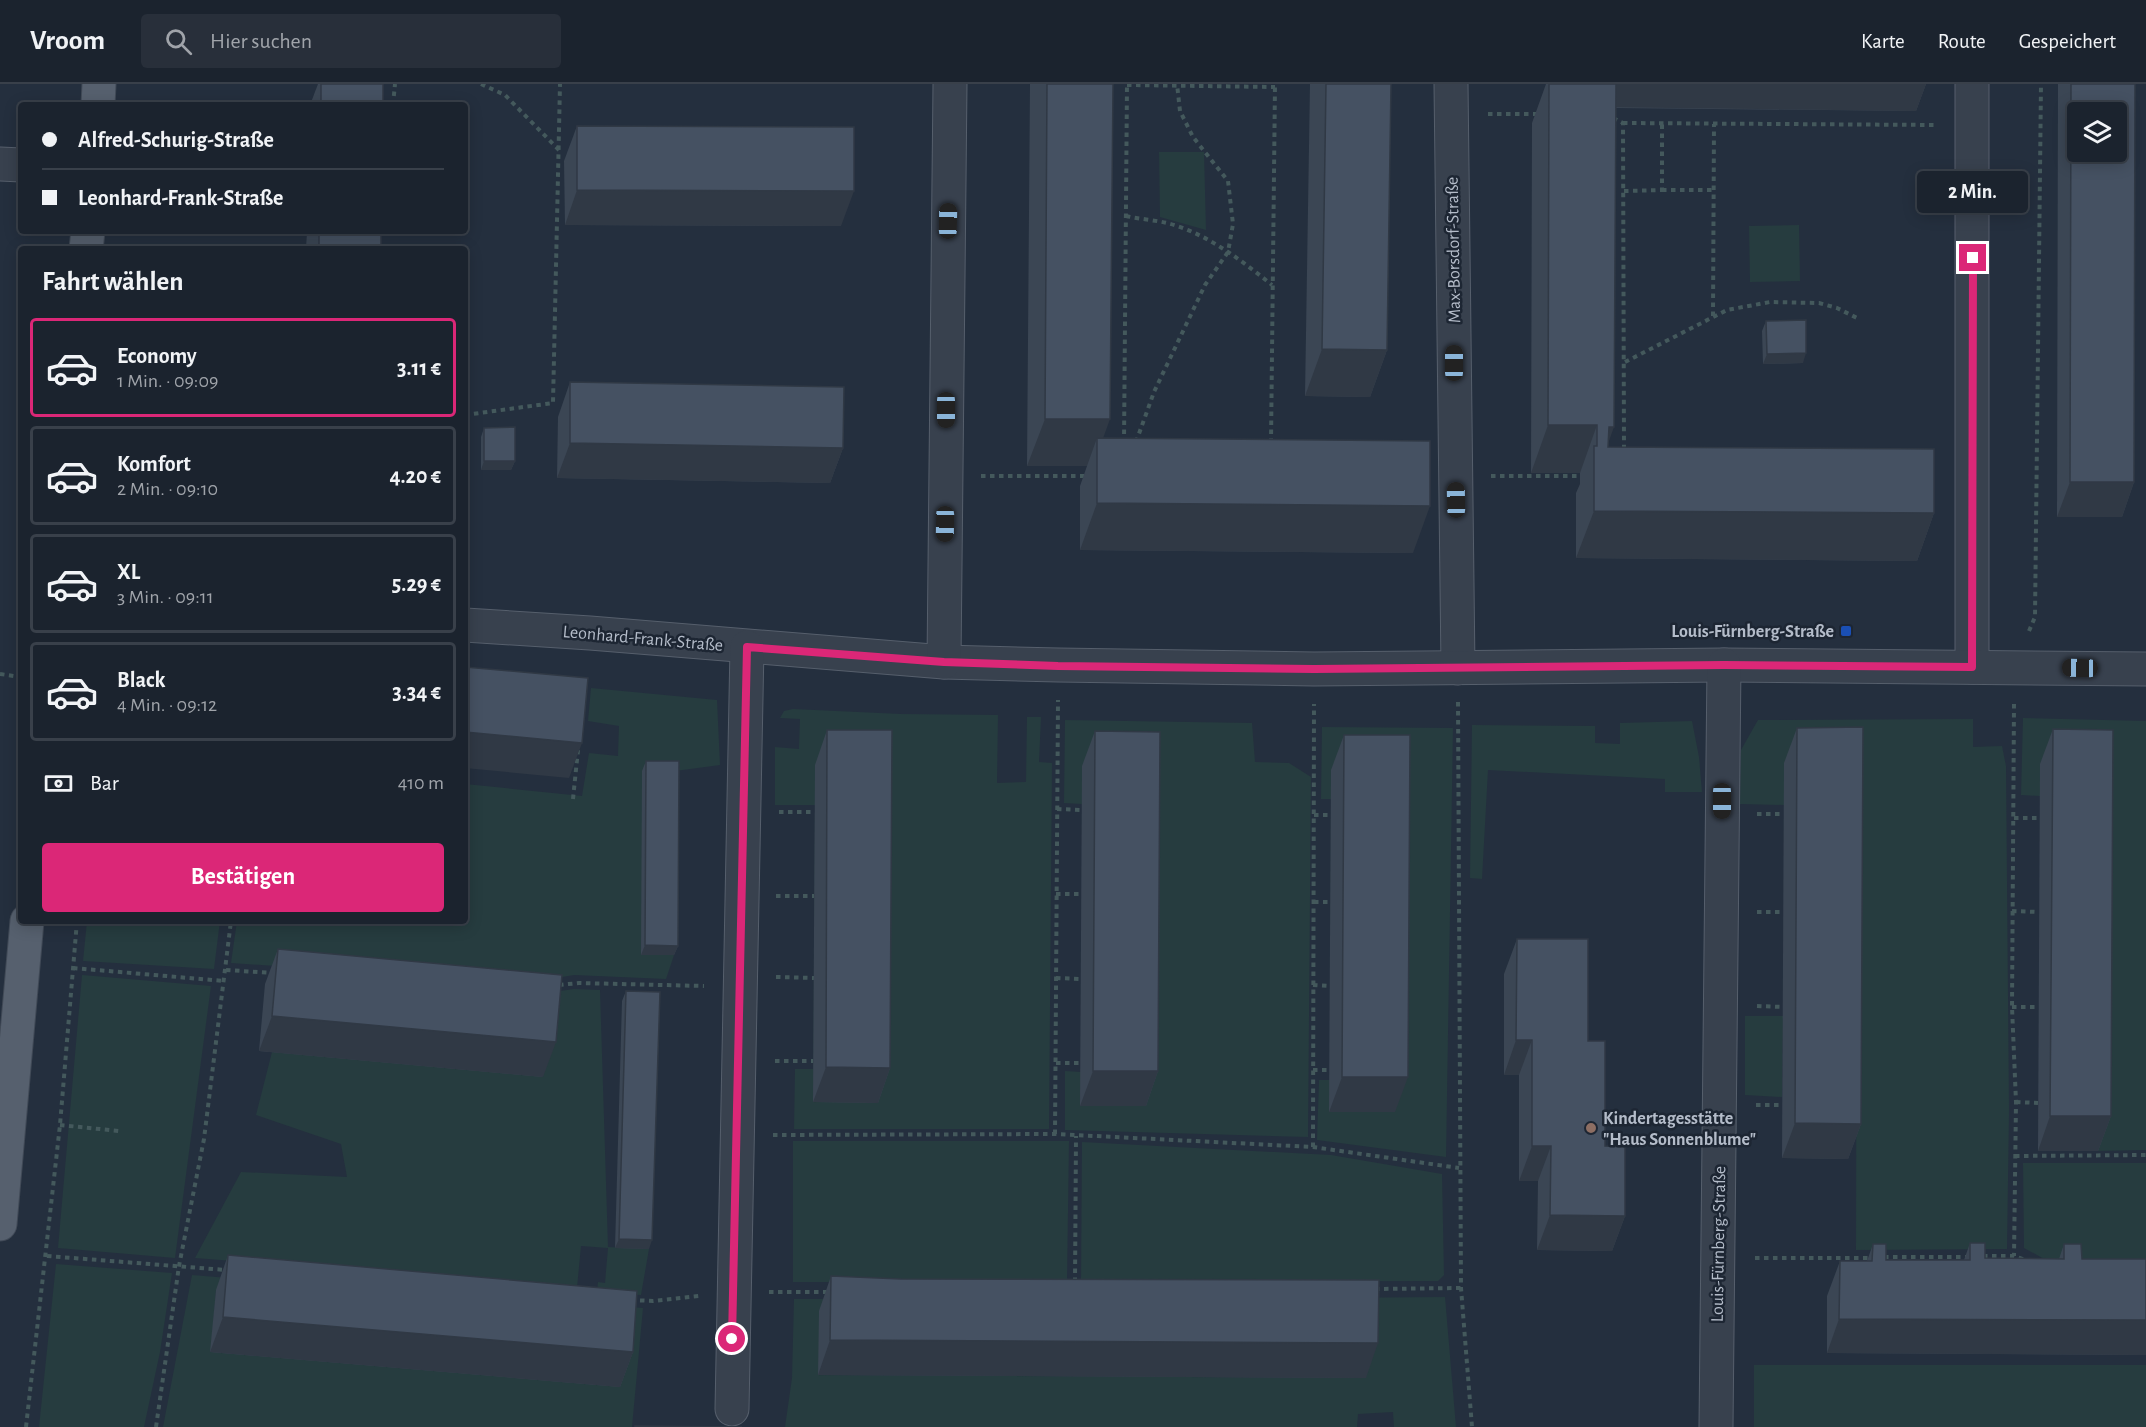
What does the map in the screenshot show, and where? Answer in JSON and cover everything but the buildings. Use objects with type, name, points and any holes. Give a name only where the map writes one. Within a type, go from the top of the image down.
[{"type":"main road","points":[[98,102],[99,84]]},
{"type":"main road","points":[[0,1224],[27,924]]},
{"type":"street","points":[[944,662],[950,84]]},
{"type":"street","points":[[1972,84],[1972,667]]},
{"type":"street","name":"Max-Borsdorf-Straße","points":[[1451,99],[1458,668]]},
{"type":"street","points":[[0,164],[18,165]]},
{"type":"street","name":"Leonhard-Frank-Straße","points":[[468,625],[944,662],[1058,666],[1314,669],[1724,665],[2146,669]]},
{"type":"street","points":[[732,1410],[747,647]]},
{"type":"street","name":"Louis-Fürnberg-Straße","points":[[1716,1427],[1724,665]]},
{"type":"path","points":[[393,102],[395,84]]},
{"type":"path","points":[[482,84],[505,95],[559,151]]},
{"type":"path","points":[[468,415],[553,403],[560,84]]},
{"type":"path","points":[[1124,453],[1127,84],[1275,86],[1271,453]]},
{"type":"path","points":[[2014,1256],[2016,1102],[2012,911],[2013,668],[2035,617],[2041,84]]},
{"type":"path","points":[[1135,445],[1154,392],[1205,285],[1228,252],[1233,224],[1228,181],[1189,129],[1180,111],[1177,85]]},
{"type":"path","points":[[1451,99],[1547,114]]},
{"type":"path","points":[[1603,114],[1623,123],[1973,125]]},
{"type":"path","points":[[1623,123],[1624,453]]},
{"type":"path","points":[[1662,123],[1662,190]]},
{"type":"path","points":[[1713,316],[1714,124]]},
{"type":"path","points":[[1624,191],[1714,190]]},
{"type":"path","points":[[1126,216],[1168,223],[1201,237],[1228,252],[1273,285]]},
{"type":"path","points":[[1625,362],[1727,310],[1770,302],[1819,303],[1838,308],[1857,318]]},
{"type":"path","points":[[946,478],[1088,476]]},
{"type":"path","points":[[1455,476],[1580,476]]},
{"type":"path","points":[[1055,1134],[1058,666]]},
{"type":"path","points":[[1458,668],[1461,1288],[1472,1427]]},
{"type":"path","points":[[1313,1147],[1314,669]]},
{"type":"path","points":[[0,674],[18,676]]},
{"type":"path","points":[[573,799],[579,740]]},
{"type":"path","points":[[1057,809],[1082,810]]},
{"type":"path","points":[[1314,815],[1331,815]]},
{"type":"path","points":[[2014,818],[2040,818]]},
{"type":"path","points":[[1056,894],[1082,894]]},
{"type":"path","points":[[1314,902],[1330,902]]},
{"type":"path","points":[[2012,911],[2039,912]]},
{"type":"path","points":[[26,1427],[60,1125],[77,924]]},
{"type":"path","points":[[156,1427],[179,1266],[204,1139],[231,924]]},
{"type":"path","points":[[73,968],[224,981]]},
{"type":"path","points":[[226,970],[280,974]]},
{"type":"path","points":[[1056,978],[1081,979]]},
{"type":"path","points":[[556,985],[579,983],[739,986]]},
{"type":"path","points":[[1313,985],[1330,986]]},
{"type":"path","points":[[2013,1007],[2038,1007]]},
{"type":"path","points":[[773,1060],[813,1061]]},
{"type":"path","points":[[1056,1063],[1081,1063]]},
{"type":"path","points":[[1313,1070],[1330,1070]]},
{"type":"path","points":[[2016,1102],[2038,1103]]},
{"type":"path","points":[[60,1125],[119,1131]]},
{"type":"path","points":[[736,1135],[1055,1134],[1313,1147],[1459,1168]]},
{"type":"path","points":[[1075,1292],[1076,1136]]},
{"type":"path","points":[[2014,1156],[2146,1155]]},
{"type":"path","points":[[46,1256],[238,1271]]},
{"type":"path","points":[[1718,1258],[2014,1256],[2036,1264]]},
{"type":"path","points":[[1964,1267],[1965,1257]]},
{"type":"path","points":[[1866,1258],[1867,1268]]},
{"type":"path","points":[[1364,1290],[1461,1288]]},
{"type":"path","points":[[630,1300],[653,1301],[733,1292],[841,1292]]},
{"type":"green space","points":[[1159,152],[1204,152],[1206,230],[1160,217]]},
{"type":"green space","points":[[1799,225],[1800,281],[1750,282],[1749,226]]},
{"type":"green space","points":[[591,688],[717,700],[720,765],[675,771],[641,954],[674,955],[666,979],[574,975],[526,983],[231,963],[237,924],[468,924],[468,784],[582,796],[589,753],[618,756],[619,726],[588,721]]},
{"type":"green space","points":[[793,709],[901,714],[998,715],[997,783],[1026,782],[1027,717],[1041,717],[1039,762],[1052,763],[1049,1129],[794,1129],[795,1069],[813,1069],[813,1102],[815,805],[775,805],[775,747],[799,749],[800,719],[780,718],[784,711]]},
{"type":"green space","points":[[2023,718],[2146,721],[2146,1150],[2098,1151],[2100,765],[2040,796],[2021,795]]},
{"type":"green space","points":[[1973,719],[1973,747],[2002,746],[2006,766],[2009,1111],[2007,1249],[1856,1250],[1857,771],[1784,805],[1740,804],[1741,750],[1758,720]]},
{"type":"green space","points":[[1065,720],[1252,723],[1255,762],[1289,763],[1311,777],[1308,1137],[1065,1130],[1065,1071],[1081,1072],[1081,1106],[1146,1106],[1082,804],[1064,803]]},
{"type":"green space","points":[[1692,721],[1699,757],[1702,792],[1665,792],[1665,779],[1488,770],[1482,879],[1470,878],[1472,725],[1595,726],[1595,743],[1620,744],[1620,723]]},
{"type":"green space","points":[[1322,727],[1453,728],[1446,1157],[1317,1140],[1319,1080],[1330,1080],[1330,1112],[1331,799],[1321,799]]},
{"type":"green space","points":[[87,924],[220,924],[214,969],[83,961]]},
{"type":"green space","points":[[82,975],[211,986],[175,1258],[58,1248]]},
{"type":"green space","points":[[574,989],[600,990],[608,1247],[649,1249],[641,1295],[597,1292],[598,1282],[605,1283],[608,1248],[581,1246],[577,1288],[195,1258],[241,1172],[347,1177],[341,1144],[256,1115],[272,1052],[543,1075],[511,998]]},
{"type":"green space","points":[[1745,1016],[1783,1016],[1782,1097],[1745,1095]]},
{"type":"green space","points":[[793,1141],[1069,1141],[1067,1282],[793,1282]]},
{"type":"green space","points":[[1082,1142],[1331,1155],[1442,1174],[1444,1275],[1438,1281],[1081,1282]]},
{"type":"green space","points":[[2023,1163],[2146,1163],[2146,1266],[2057,1266],[2024,1248]]},
{"type":"green space","points":[[56,1264],[172,1273],[160,1352],[144,1427],[39,1427]]},
{"type":"green space","points":[[192,1275],[264,1281],[216,1290],[211,1352],[569,1302],[643,1308],[632,1427],[163,1427]]},
{"type":"green space","points":[[1445,1297],[1456,1427],[1394,1427],[1393,1412],[1358,1414],[1357,1427],[785,1427],[792,1378],[794,1299],[839,1299],[818,1375],[1365,1378],[1319,1298]]},
{"type":"green space","points":[[1754,1365],[2146,1365],[2146,1427],[1754,1427]]},
{"type":"place","name":"Louis-Fürnberg-Straße","points":[[1846,631]]},
{"type":"place","name":"Kindertagesstätte \"Haus Sonnenblume\"","points":[[1591,1128]]},
{"type":"route","points":[[732,1339],[747,647],[944,662],[1058,666],[1314,669],[1724,665],[1972,667],[1973,258]]}]
